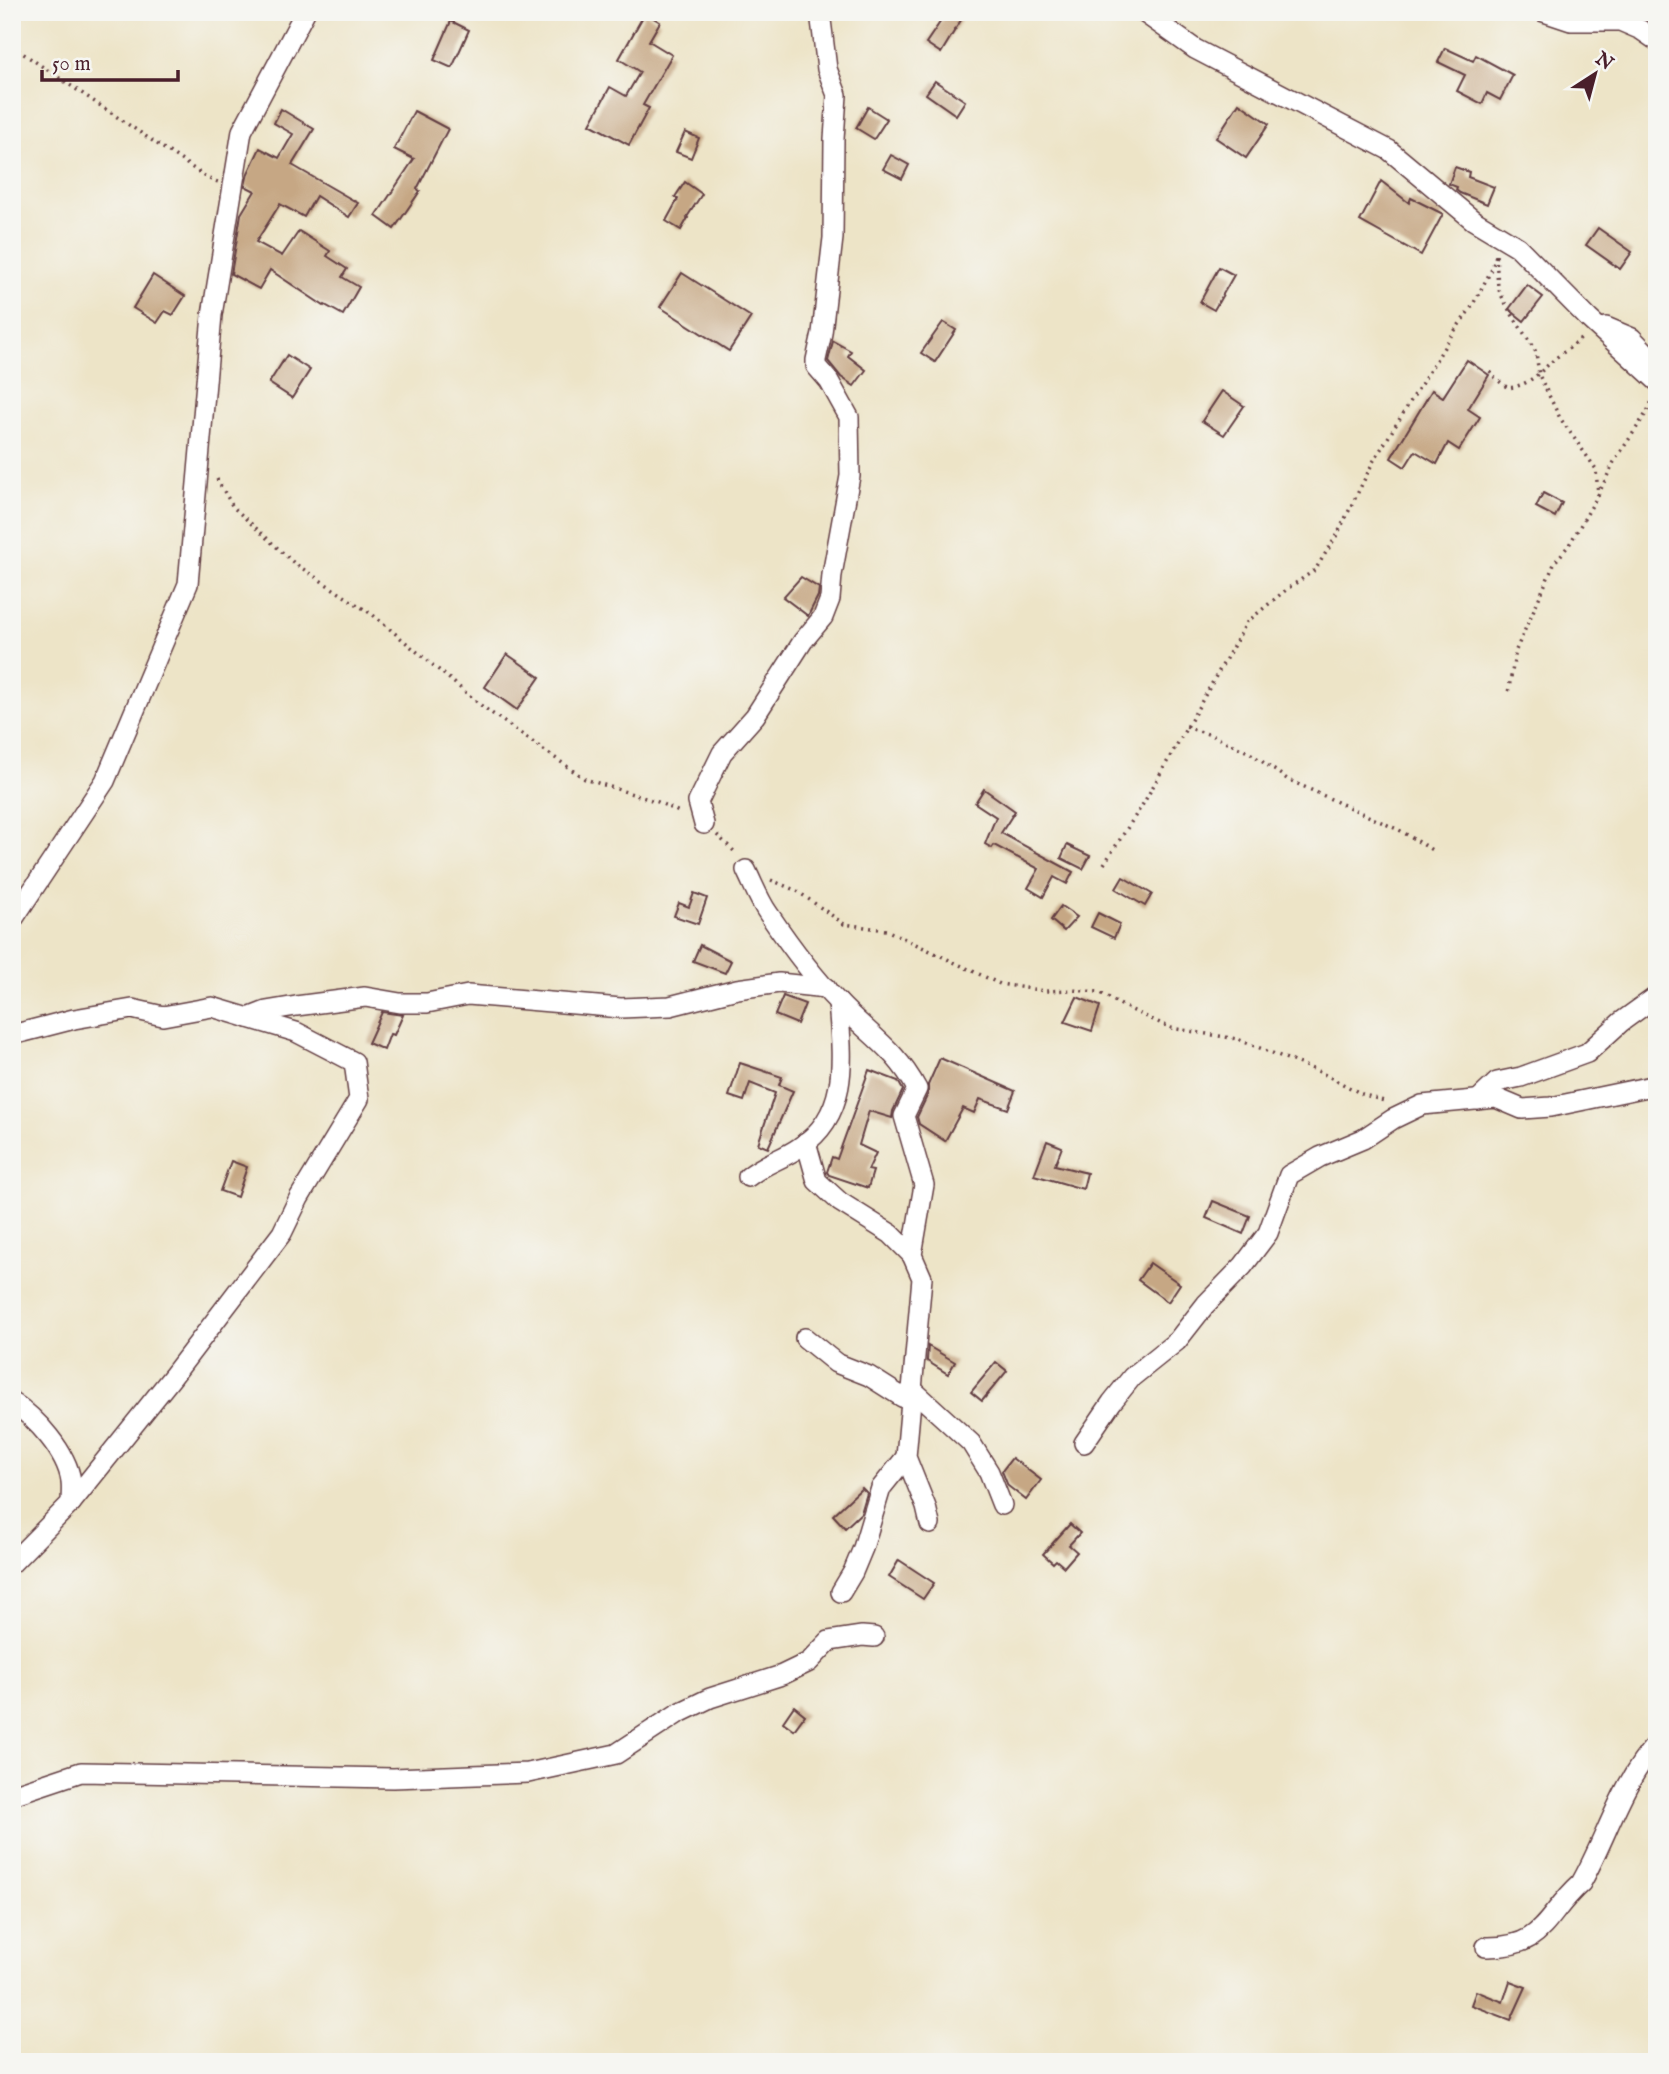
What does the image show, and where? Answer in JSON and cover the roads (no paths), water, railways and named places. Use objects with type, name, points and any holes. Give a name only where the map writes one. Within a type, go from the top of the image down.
[{"type":"street","points":[[12,921],[105,781],[188,584],[212,315],[242,131],[305,12]]},
{"type":"street","points":[[704,824],[698,802],[722,753],[755,716],[803,640],[823,617],[829,603],[850,476],[849,417],[829,381],[816,366],[833,238],[837,95],[827,69],[820,12]]},
{"type":"street","points":[[1143,12],[1195,49],[1389,150],[1473,220],[1498,245],[1518,247],[1593,323],[1657,381]]},
{"type":"street","points":[[1544,12],[1571,20],[1620,22],[1641,30],[1657,41]]},
{"type":"street","points":[[1593,323],[1632,338],[1657,364]]},
{"type":"street","points":[[746,870],[766,912],[832,995],[885,1044],[907,1070],[917,1089],[904,1116],[924,1185],[912,1255]]},
{"type":"street","points":[[248,1018],[266,1011],[365,997],[400,1003],[427,1003],[468,995],[621,1008],[670,1006],[737,989],[779,983],[832,995]]},
{"type":"street","points":[[748,1177],[763,1165],[799,1148],[818,1132],[831,1114],[841,1084],[832,995]]},
{"type":"street","points":[[1478,1100],[1497,1082],[1521,1077],[1587,1053],[1621,1022],[1657,996]]},
{"type":"street","points":[[12,1035],[74,1019],[132,1009],[163,1016],[212,1007],[296,1032],[354,1062],[359,1099],[267,1255],[71,1503],[12,1563]]},
{"type":"street","points":[[1084,1443],[1132,1377],[1177,1341],[1206,1304],[1243,1266],[1268,1233],[1289,1175],[1320,1157],[1363,1139],[1422,1105],[1496,1098],[1522,1109],[1551,1107],[1657,1085]]},
{"type":"street","points":[[806,1142],[817,1181],[840,1202],[891,1234],[912,1255],[922,1278],[906,1457],[930,1524]]},
{"type":"street","points":[[805,1338],[836,1363],[869,1376],[902,1397],[913,1390]]},
{"type":"street","points":[[913,1390],[971,1443],[989,1472],[1003,1505]]},
{"type":"street","points":[[12,1402],[59,1448],[71,1480],[71,1503]]},
{"type":"street","points":[[841,1592],[863,1548],[881,1488],[906,1457]]},
{"type":"street","points":[[12,1795],[81,1772],[393,1778],[528,1773],[616,1754],[677,1714],[710,1698],[782,1675],[809,1662],[829,1641],[874,1637]]},
{"type":"street","points":[[1486,1947],[1507,1947],[1535,1935],[1569,1894],[1581,1884],[1631,1779],[1657,1743]]}]
